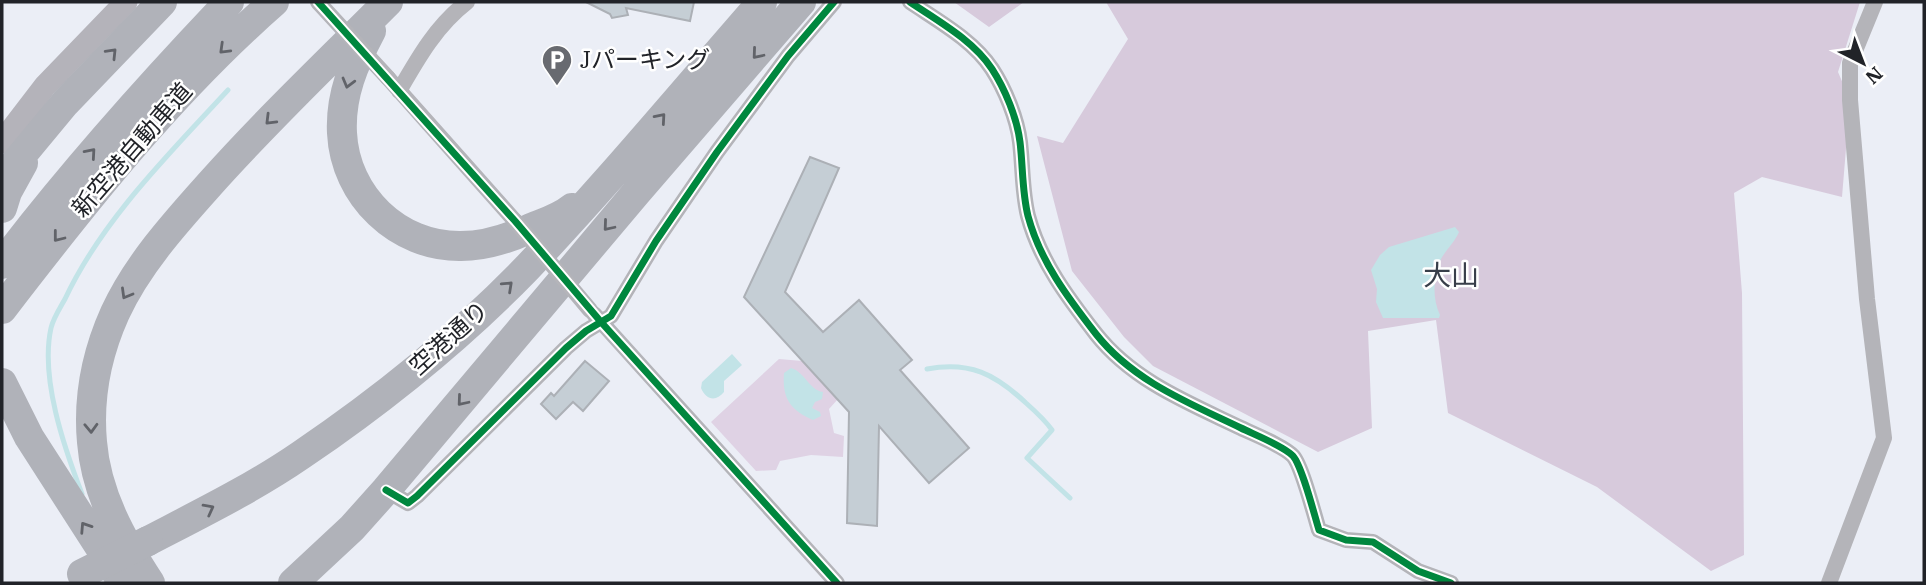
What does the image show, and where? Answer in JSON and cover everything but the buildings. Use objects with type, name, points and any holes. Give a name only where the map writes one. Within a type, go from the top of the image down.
[{"type":"highway","points":[[2,179],[65,103],[162,2]]},
{"type":"highway","name":"新空港自動車道","points":[[2,264],[89,155],[229,2]]},
{"type":"highway","name":"新空港自動車道","points":[[2,309],[82,206],[164,110],[274,2]]},
{"type":"highway","points":[[389,2],[356,59],[342,107],[341,132],[352,178],[377,213],[398,229],[426,242],[463,247],[528,230],[568,212],[598,190]]},
{"type":"highway","points":[[150,583],[122,538],[111,514],[96,466],[91,415],[93,386],[105,337],[130,286],[189,207],[250,140],[389,2]]},
{"type":"highway","name":"空港通り","points":[[72,579],[223,502],[300,456],[369,406],[432,355],[524,270],[598,190],[762,2]]},
{"type":"highway","name":"空港通り","points":[[293,583],[386,491],[636,193],[801,2]]},
{"type":"highway","points":[[2,208],[7,192],[28,154],[65,103]]},
{"type":"highway","points":[[2,384],[29,437],[123,583]]},
{"type":"street","points":[[2,142],[45,86],[126,2]]},
{"type":"street","points":[[318,2],[837,583]]},
{"type":"street","points":[[399,91],[421,52],[441,25],[467,2]]},
{"type":"street","points":[[596,316],[611,316],[656,241],[747,111],[788,56],[834,2]]},
{"type":"street","points":[[910,2],[975,50],[991,67],[1002,86],[1020,140],[1028,215],[1041,253],[1099,338],[1135,373],[1293,456],[1319,530],[1346,540],[1373,542],[1418,571],[1451,583]]},
{"type":"street","points":[[1829,583],[1884,438],[1867,299],[1850,100],[1850,63],[1875,2]]},
{"type":"street","points":[[386,491],[408,503],[417,496],[586,331],[596,316]]},
{"type":"shaded area","points":[[954,2],[1024,2],[989,27]]},
{"type":"shaded area","points":[[1106,2],[1860,2],[1838,72],[1850,100],[1842,197],[1762,177],[1734,193],[1742,293],[1744,555],[1711,571],[1597,487],[1448,413],[1436,320],[1368,331],[1372,428],[1318,452],[1153,366],[1124,337],[1072,271],[1037,136],[1063,143],[1128,39]]},
{"type":"shaded area","points":[[779,359],[802,361],[838,399],[829,409],[834,433],[844,436],[843,457],[811,455],[780,461],[776,470],[756,471],[711,422]]},
{"type":"water","points":[[1455,227],[1459,232],[1441,259],[1436,273],[1435,295],[1439,318],[1383,318],[1376,302],[1377,289],[1371,270],[1380,255],[1389,247]]},
{"type":"water","points":[[732,354],[742,365],[724,381],[724,392],[721,395],[708,397],[701,388],[702,382]]},
{"type":"water","points":[[791,368],[818,391],[823,392],[822,399],[815,402],[812,408],[820,412],[821,416],[813,420],[798,412],[789,402],[784,389],[784,373]]},
{"type":"waterway","points":[[82,494],[61,434],[51,390],[48,348],[52,325],[80,270],[117,215],[160,163],[228,90]]},
{"type":"waterway","points":[[927,369],[956,367],[981,372],[1015,393],[1052,430],[1027,458],[1070,498]]},
{"type":"cycle path","points":[[318,2],[515,221],[601,322],[837,583]]},
{"type":"cycle path","points":[[386,490],[408,503],[566,348],[586,331],[611,316],[656,241],[717,152],[788,56],[834,2]]},
{"type":"cycle path","points":[[910,2],[965,40],[997,77],[1016,123],[1026,207],[1033,233],[1047,264],[1065,293],[1111,351],[1144,378],[1163,389],[1289,452],[1300,470],[1319,530],[1346,540],[1373,542],[1418,571],[1451,583]]},
{"type":"place","name":"Jパーキング","points":[[557,87]]},
{"type":"district","name":"大山","points":[[1451,275]]}]
